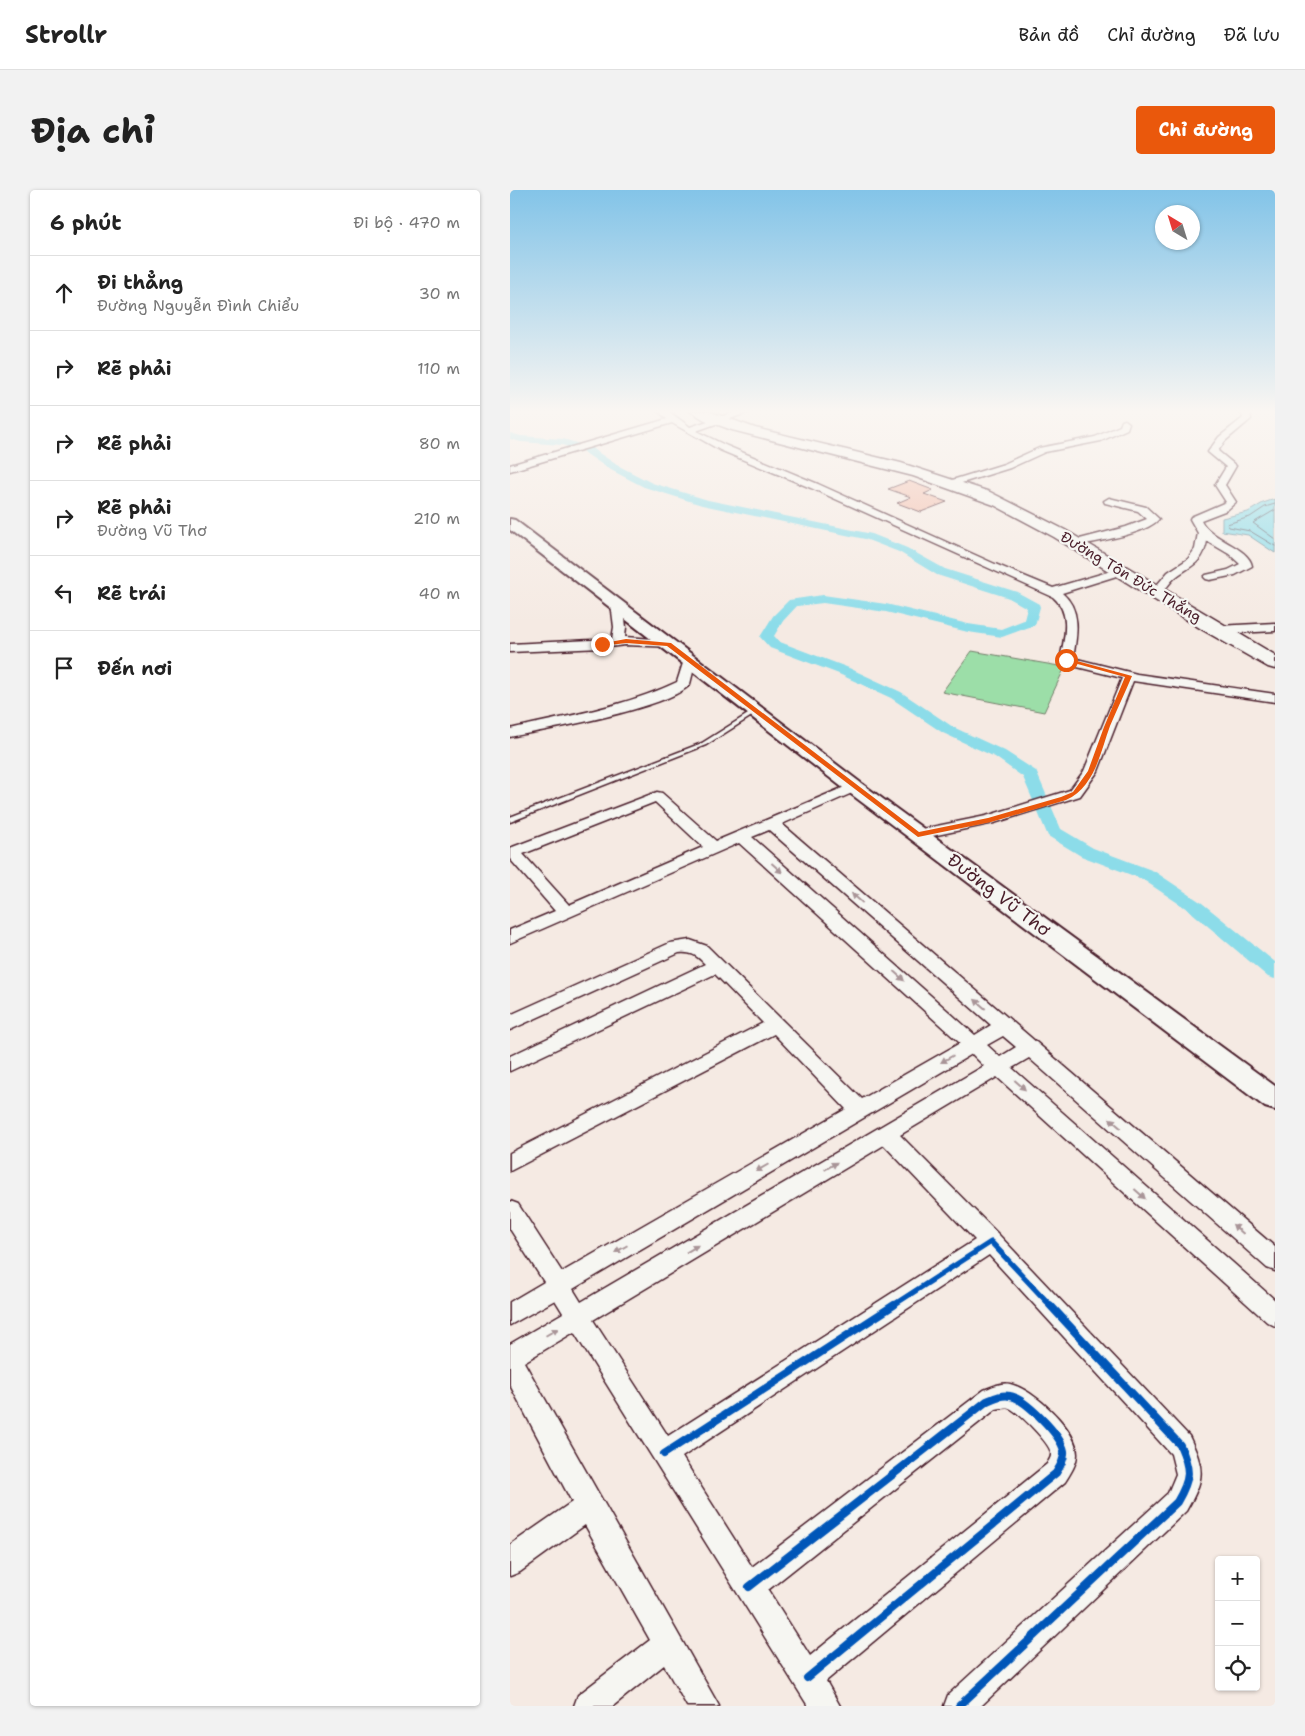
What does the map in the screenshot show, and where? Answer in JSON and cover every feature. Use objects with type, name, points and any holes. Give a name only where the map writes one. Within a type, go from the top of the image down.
[{"type":"highway","name":"Đường Tôn Đức Thắng","points":[[948,482],[986,496],[1076,543],[1275,663]]},
{"type":"main road","name":"Đường Vũ Thơ","points":[[510,523],[617,603],[854,787],[1275,1100]]},
{"type":"street","points":[[804,482],[983,564],[1061,597],[1071,610],[1072,629],[1066,660],[1129,676],[1275,698]]},
{"type":"street","points":[[952,483],[956,482]]},
{"type":"street","points":[[1210,577],[1240,570],[1246,566],[1246,563],[1230,548],[1203,533],[1195,519],[1198,516],[1225,507],[1231,502],[1220,485],[1222,482]]},
{"type":"street","points":[[1076,543],[1137,527],[1150,523],[1154,519],[1142,509],[1109,501]]},
{"type":"street","points":[[1157,592],[1172,574],[1184,568],[1192,561],[1200,548],[1203,533]]},
{"type":"street","points":[[1052,592],[1122,571]]},
{"type":"street","points":[[617,603],[620,627],[618,642]]},
{"type":"street","points":[[1218,630],[1275,627]]},
{"type":"street","points":[[510,648],[618,642],[669,644]]},
{"type":"street","points":[[510,733],[560,720],[610,712],[670,691],[683,684],[690,660]]},
{"type":"street","points":[[918,834],[989,820],[1075,793],[1091,771],[1129,676]]},
{"type":"street","points":[[510,937],[854,787]]},
{"type":"street","points":[[566,912],[512,854],[657,796],[714,848]]},
{"type":"street","points":[[771,823],[1275,1261]]},
{"type":"street","points":[[741,836],[1275,1315]]},
{"type":"street","points":[[510,1023],[676,947],[690,946],[701,950],[860,1110]]},
{"type":"street","points":[[510,1064],[717,966]]},
{"type":"street","points":[[510,1163],[776,1025]]},
{"type":"street","points":[[510,1314],[1005,1026]]},
{"type":"street","points":[[510,1357],[1030,1048]]},
{"type":"street","points":[[886,1134],[991,1242],[1180,1446],[1190,1466],[1187,1485],[1177,1502],[959,1706]]},
{"type":"street","points":[[510,1210],[825,1706]]},
{"type":"street","points":[[664,1454],[991,1242]]},
{"type":"street","points":[[510,1362],[589,1506],[704,1706]]},
{"type":"street","points":[[749,1586],[987,1401],[999,1396],[1012,1396],[1026,1404],[1055,1436],[1064,1449],[1063,1462],[1056,1473],[807,1678]]},
{"type":"street","points":[[510,1562],[589,1506]]},
{"type":"street","points":[[589,1706],[668,1644]]},
{"type":"lane","points":[[510,820],[704,744],[756,711]]},
{"type":"green space","points":[[972,651],[1065,667],[1044,712],[942,692]]},
{"type":"water","points":[[1275,499],[1275,553],[1248,535],[1222,531],[1222,518],[1248,512],[1263,503]]},
{"type":"building","points":[[911,482],[933,490],[924,494],[947,502],[921,512],[897,503],[911,497],[888,489]]},
{"type":"waterway","points":[[642,482],[706,503],[868,536],[903,550],[941,572],[1013,595],[1034,607],[1030,622],[1002,633],[968,628],[886,608],[823,599],[793,603],[778,619],[767,637],[775,645],[844,671],[896,695],[948,730],[1000,754],[1030,774],[1054,832],[1087,852],[1148,875],[1196,907],[1275,972]]},
{"type":"cycle path","points":[[664,1454],[991,1242],[1180,1445],[1189,1468],[1189,1474],[1186,1486],[1177,1502],[959,1706]]},
{"type":"cycle path","points":[[749,1587],[987,1401],[995,1397],[1010,1396],[1016,1398],[1033,1411],[1057,1437],[1062,1445],[1064,1457],[1056,1473],[807,1678]]},
{"type":"route","points":[[602,644],[626,641],[669,644],[918,834],[989,820],[1075,793],[1091,771],[1129,676],[1066,660]]}]
